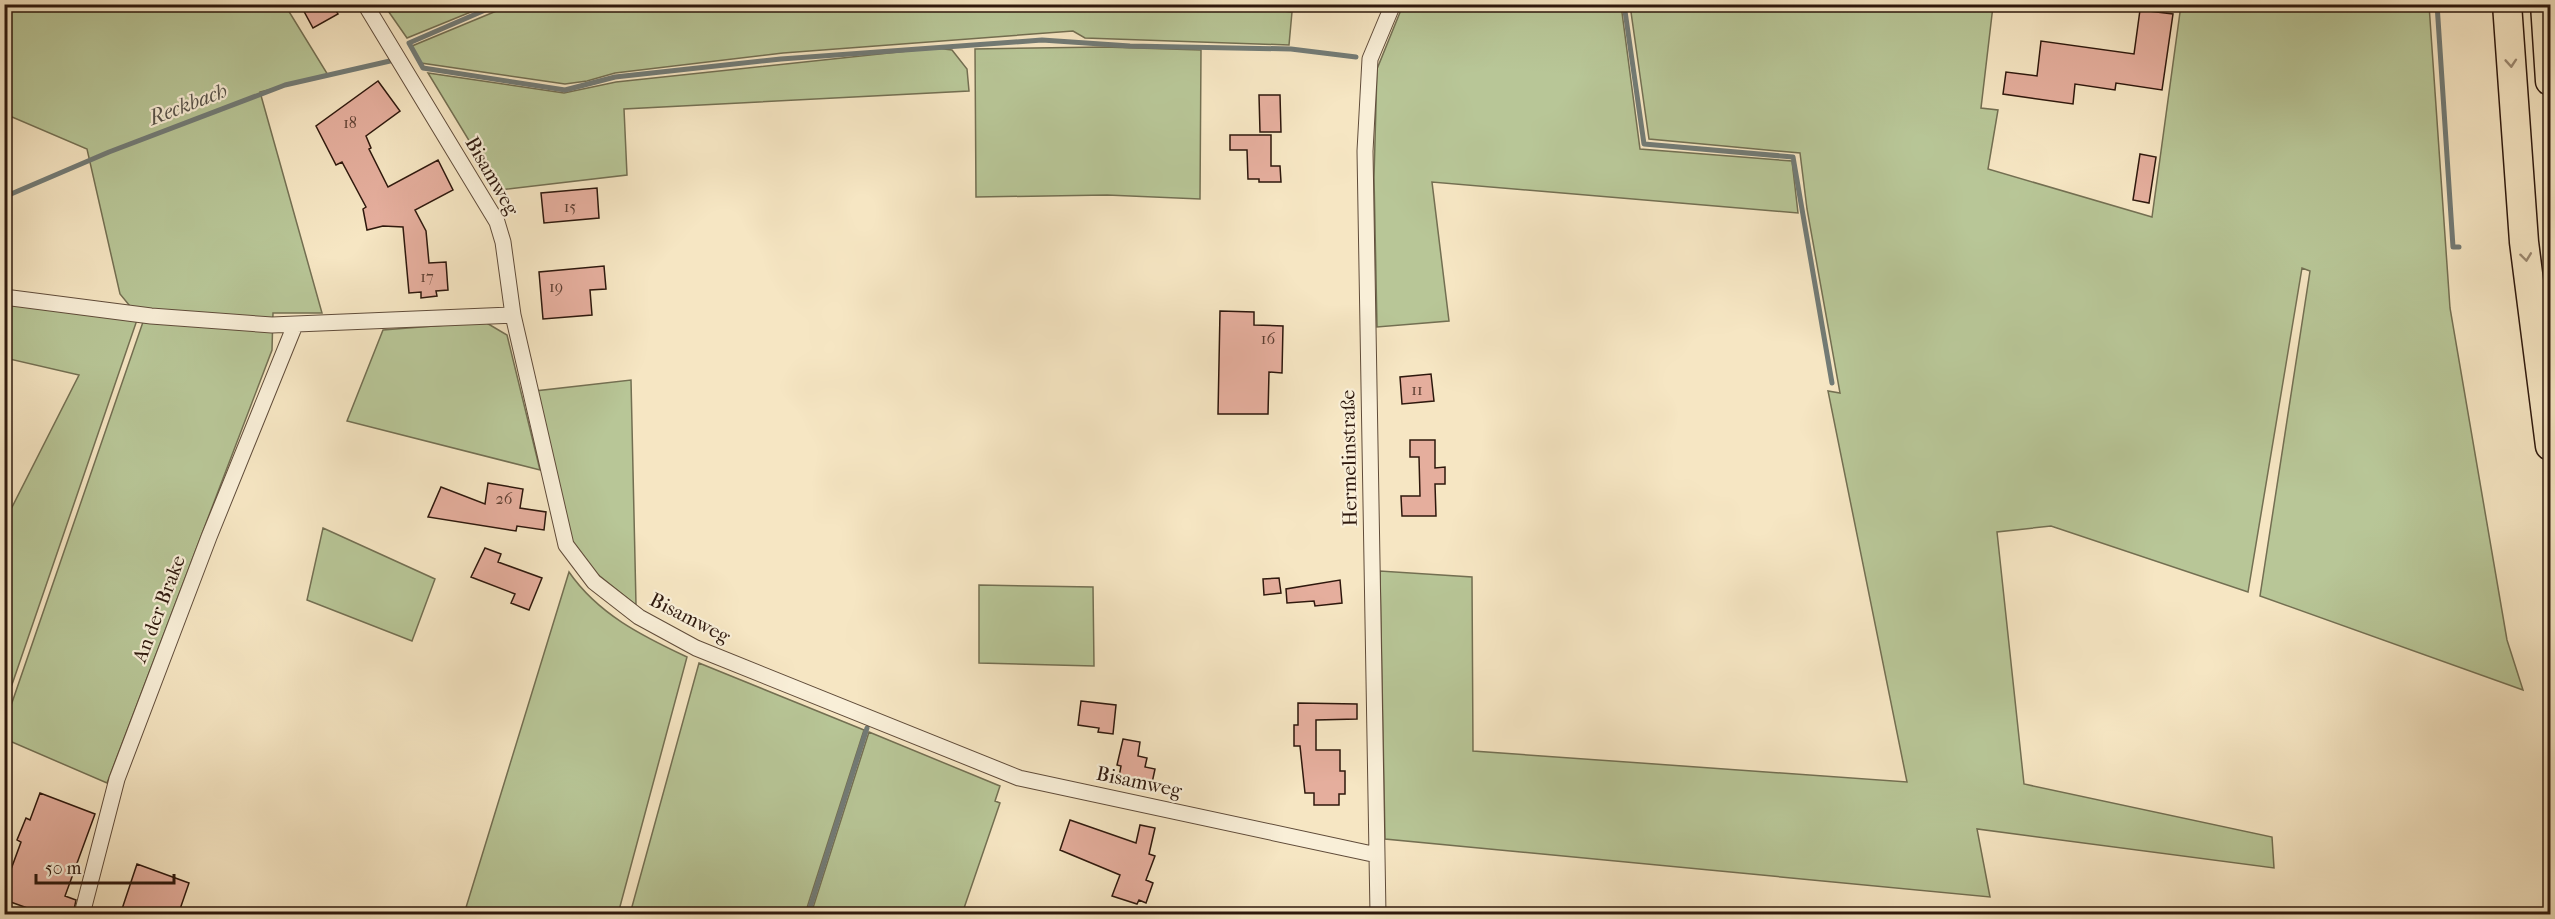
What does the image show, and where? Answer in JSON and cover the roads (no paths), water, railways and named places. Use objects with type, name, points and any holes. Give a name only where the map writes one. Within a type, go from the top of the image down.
[{"type":"highway","points":[[2506,4],[2524,242],[2550,446]]},
{"type":"highway","points":[[2545,4],[2550,81]]},
{"type":"street","name":"Bisamweg","points":[[366,4],[497,222],[503,242],[513,315],[566,545],[594,582],[639,616],[696,648],[1019,778],[1377,855]]},
{"type":"street","name":"Hermelinstraße","points":[[1378,915],[1365,151],[1370,59],[1393,4]]},
{"type":"street","points":[[4,297],[171,318],[295,325],[513,315]]},
{"type":"street","name":"An der Brake","points":[[82,915],[117,779],[209,537],[295,325]]},
{"type":"waterway","points":[[499,4],[409,43],[423,68],[565,90],[615,77],[781,59],[1042,40],[1130,46],[1291,49],[1356,57]]},
{"type":"waterway","points":[[1624,4],[1644,144],[1793,157],[1832,383]]},
{"type":"waterway","points":[[2437,4],[2453,247],[2459,247]]},
{"type":"waterway","name":"Reckbach","points":[[4,197],[109,152],[285,85],[390,61]]},
{"type":"waterway","points":[[808,914],[867,728]]}]
